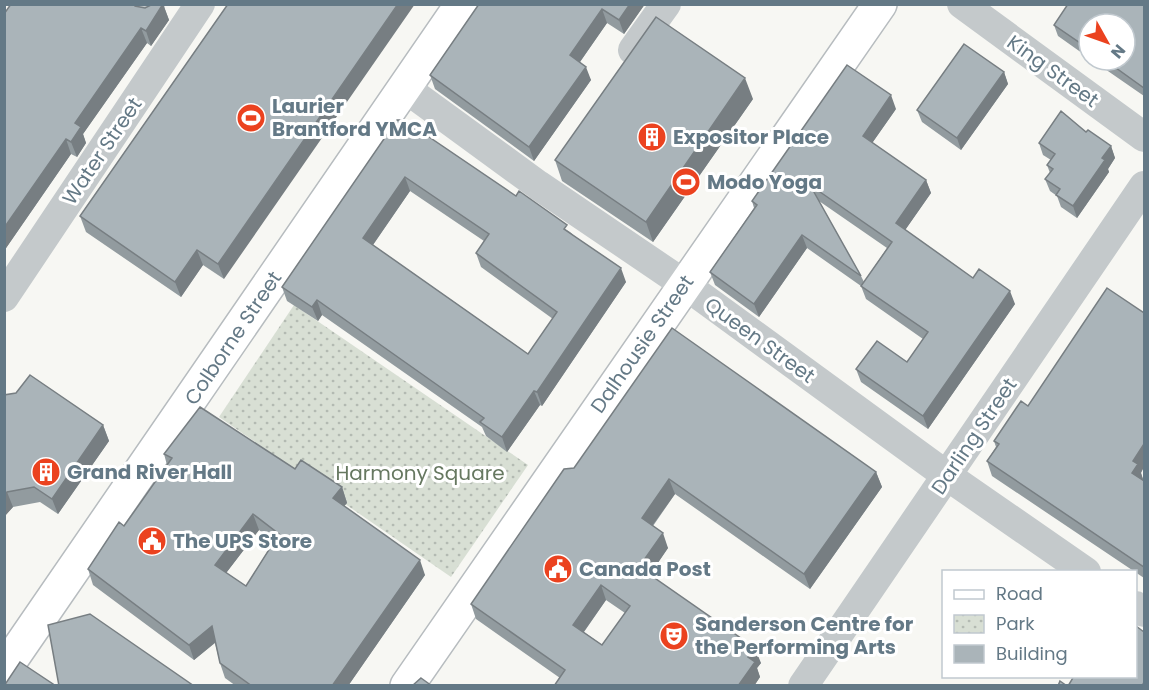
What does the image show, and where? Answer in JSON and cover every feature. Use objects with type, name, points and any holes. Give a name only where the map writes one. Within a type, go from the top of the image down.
[{"type":"main road","name":"Colborne Street","points":[[4,670],[462,4]]},
{"type":"main road","name":"Dalhousie Street","points":[[407,686],[880,4]]},
{"type":"street","name":"Water Street","points":[[4,297],[200,4]]},
{"type":"street","points":[[619,71],[666,4]]},
{"type":"street","name":"King Street","points":[[962,4],[1144,137]]},
{"type":"street","name":"Queen Street","points":[[405,88],[545,176],[684,284],[946,475],[1083,570]]},
{"type":"street","name":"Darling Street","points":[[803,686],[1144,186]]},
{"type":"green space","name":"Harmony Square","points":[[294,305],[528,465],[451,577],[219,417]]},
{"type":"building","points":[[11,4],[134,4],[145,8],[153,4],[163,4],[146,31],[141,28],[75,123],[81,127],[71,142],[66,139],[4,228],[4,14]]},
{"type":"building","name":"Laurier Brantford YMCA","points":[[228,4],[398,4],[218,264],[197,250],[175,282],[80,216]]},
{"type":"building","points":[[479,4],[630,4],[619,20],[602,9],[570,55],[586,67],[529,147],[430,75]]},
{"type":"building","points":[[1068,4],[1144,4],[1144,88],[1122,72],[1137,72],[1137,12],[1077,12],[1077,41],[1054,25]]},
{"type":"building","name":"Expositor Place","points":[[656,17],[745,78],[646,222],[555,160]]},
{"type":"building","points":[[964,44],[1004,72],[957,138],[917,110]]},
{"type":"building","points":[[847,65],[891,95],[863,136],[926,180],[896,223],[973,278],[979,269],[1010,291],[923,416],[856,369],[877,341],[907,362],[928,332],[861,286],[892,242],[810,185],[861,276],[802,235],[754,304],[710,272],[757,205],[752,201]]},
{"type":"building","points":[[1061,111],[1086,132],[1088,130],[1111,146],[1102,158],[1105,160],[1073,206],[1056,195],[1060,189],[1045,179],[1053,169],[1047,165],[1055,154],[1039,143]]},
{"type":"building","points":[[397,120],[404,120],[516,196],[519,191],[567,225],[564,229],[621,268],[537,392],[534,391],[502,437],[480,422],[484,418],[317,300],[312,307],[282,287]],"holes":[[[405,177],[489,234],[476,253],[557,312],[528,354],[363,238]]]},
{"type":"building","points":[[1107,288],[1144,313],[1144,444],[1133,461],[1138,464],[1132,473],[1144,481],[1144,567],[987,461],[999,444],[994,441],[1021,401],[1028,406]]},
{"type":"building","points":[[672,328],[876,472],[804,574],[669,479],[642,518],[663,533],[639,567],[755,648],[748,657],[755,662],[738,686],[554,686],[565,670],[471,604],[564,469],[574,468]],"holes":[[[601,585],[630,606],[602,645],[573,625]]]},
{"type":"building","name":"Grand River Hall","points":[[30,375],[103,425],[52,499],[34,487],[7,492],[4,495],[4,395],[16,393]]},
{"type":"building","points":[[200,407],[295,469],[301,460],[342,487],[333,498],[420,560],[332,686],[252,686],[220,663],[212,626],[189,645],[88,569],[119,522],[124,526],[172,458],[164,454]],"holes":[[[253,514],[279,534],[246,586],[215,565]]]},
{"type":"building","points":[[90,614],[194,686],[59,686],[48,625]]},
{"type":"building","points":[[1137,627],[1144,632],[1144,682],[1142,686],[1068,686],[1073,678],[1137,678]]},
{"type":"building","points":[[20,662],[56,686],[4,686]]},
{"type":"building","points":[[421,678],[432,686],[412,686]]},
{"type":"place","name":"Laurier Brantford YMCA","points":[[251,118]]},
{"type":"place","name":"Expositor Place","points":[[652,137]]},
{"type":"place","name":"Modo Yoga","points":[[686,182]]},
{"type":"place","name":"Grand River Hall","points":[[46,472]]},
{"type":"place","name":"The UPS Store","points":[[152,541]]},
{"type":"place","name":"Canada Post","points":[[558,569]]},
{"type":"place","name":"Sanderson Centre for the Performing Arts","points":[[674,636]]}]
